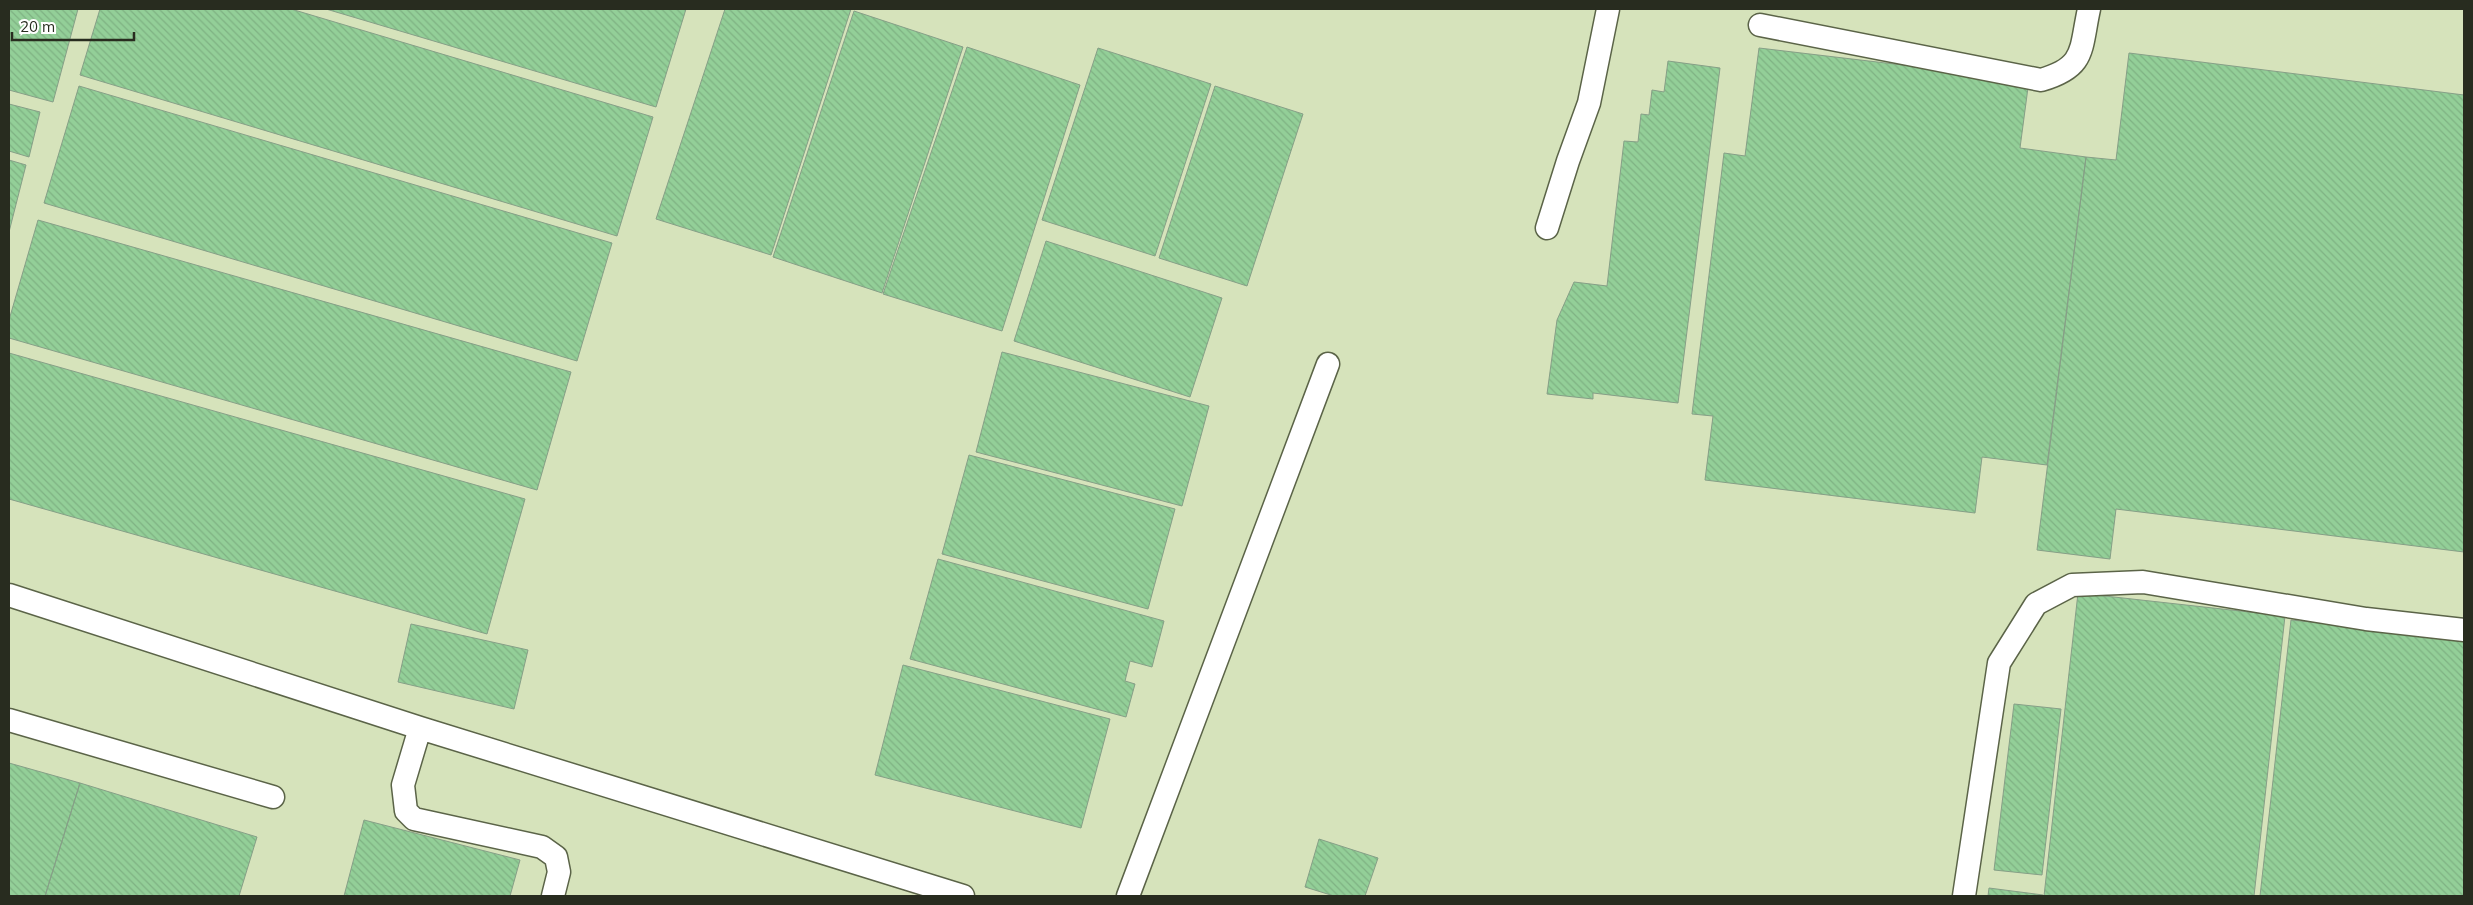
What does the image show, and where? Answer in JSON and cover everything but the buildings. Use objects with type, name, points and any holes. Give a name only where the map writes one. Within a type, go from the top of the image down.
[{"type":"lane","points":[[1547,228],[1589,103],[1608,9]]},
{"type":"lane","points":[[1760,25],[2041,80],[2062,74],[2078,60],[2088,9]]},
{"type":"lane","points":[[1128,896],[1328,364]]},
{"type":"lane","points":[[1964,896],[1999,663],[2036,604],[2072,585],[2143,582],[2366,619],[2464,630]]},
{"type":"lane","points":[[9,596],[420,728],[963,896]]},
{"type":"lane","points":[[9,720],[273,797]]},
{"type":"lane","points":[[420,728],[404,785],[406,811],[414,819],[542,847],[556,857],[559,872],[553,896]]},
{"type":"shaded area","points":[[9,9],[2464,9],[2464,896],[9,896]]}]
